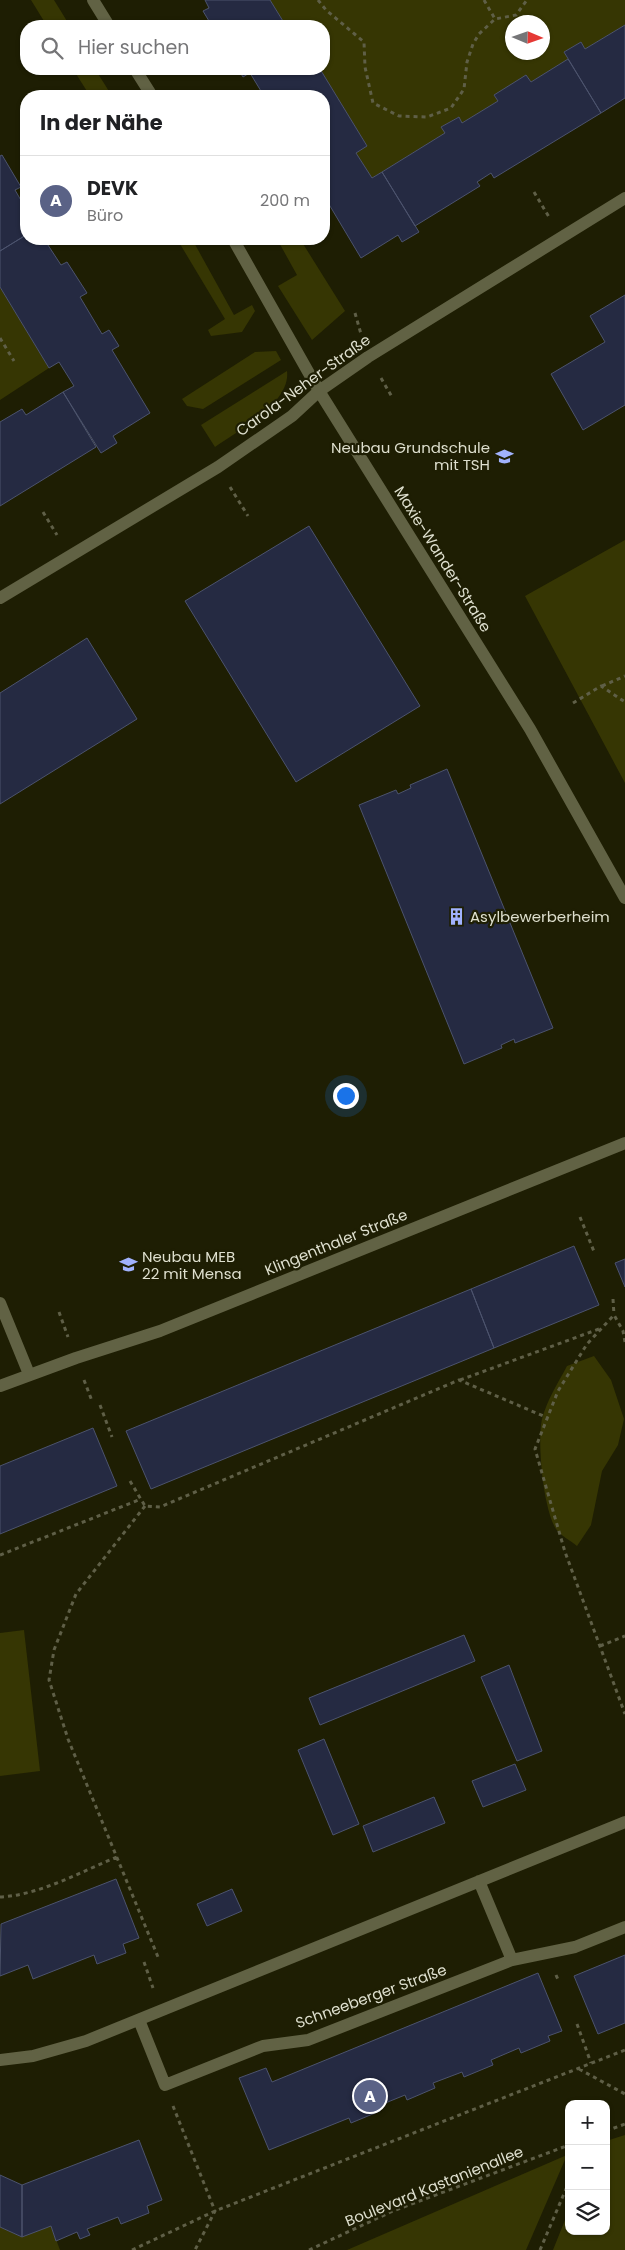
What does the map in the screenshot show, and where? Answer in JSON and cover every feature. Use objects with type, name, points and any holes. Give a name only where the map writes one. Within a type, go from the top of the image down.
[{"type":"street","points":[[93,0],[105,20]]},
{"type":"street","points":[[139,75],[148,90]]},
{"type":"street","name":"Carola-Neher-Straße","points":[[0,598],[218,467],[292,416],[319,391],[368,357],[625,198]]},
{"type":"street","name":"Maxie-Wander-Straße","points":[[235,245],[319,391],[530,729],[625,898]]},
{"type":"street","name":"Klingenthaler Straße","points":[[0,1386],[29,1374],[160,1331],[625,1143]]},
{"type":"street","points":[[0,1303],[29,1374]]},
{"type":"street","points":[[0,2060],[33,2056],[86,2041],[625,1822]]},
{"type":"street","points":[[479,1881],[512,1960]]},
{"type":"street","name":"Schneeberger Straße","points":[[164,2085],[263,2046],[308,2040],[512,1960],[575,1947],[625,1927]]},
{"type":"street","points":[[139,2020],[164,2085]]},
{"type":"path","points":[[318,0],[326,10],[364,42],[365,67],[374,103],[399,116],[427,117],[452,108],[464,88],[467,62],[472,44],[479,34],[495,19],[516,14],[527,0]]},
{"type":"path","points":[[484,0],[495,19]]},
{"type":"path","points":[[0,338],[14,361]]},
{"type":"path","points":[[218,467],[248,516]]},
{"type":"path","points":[[573,703],[601,686],[625,676]]},
{"type":"path","points":[[601,686],[625,702]]},
{"type":"path","points":[[580,1217],[594,1254]]},
{"type":"path","points":[[613,1299],[614,1315],[623,1331],[625,1342]]},
{"type":"path","points":[[614,1315],[587,1344],[558,1391],[535,1449],[565,1552],[625,1714]]},
{"type":"path","points":[[145,1506],[160,1507],[459,1380],[602,1328]]},
{"type":"path","points":[[459,1380],[548,1418]]},
{"type":"path","points":[[100,1405],[112,1437]]},
{"type":"path","points":[[130,1481],[145,1506]]},
{"type":"path","points":[[0,1555],[141,1499]]},
{"type":"path","points":[[145,1506],[76,1594],[54,1650],[49,1680],[68,1739],[158,1957]]},
{"type":"path","points":[[600,1646],[625,1636]]},
{"type":"path","points":[[0,1897],[14,1896],[52,1884],[116,1857]]},
{"type":"path","points":[[577,2024],[591,2063]]},
{"type":"path","points":[[132,2250],[215,2211],[625,2050]]},
{"type":"path","points":[[578,2068],[625,2094]]},
{"type":"path","points":[[164,2085],[215,2211]]},
{"type":"path","points":[[610,2130],[625,2124]]},
{"type":"path","name":"Boulevard Kastanienallee","points":[[309,2250],[393,2211],[565,2146]]},
{"type":"path","points":[[540,2250],[566,2190]]},
{"type":"path","points":[[194,2250],[215,2211]]},
{"type":"shaded area","points":[[31,0],[54,0],[66,20],[43,20]]},
{"type":"shaded area","points":[[270,0],[625,0],[625,25],[585,49],[581,42],[564,52],[568,59],[531,82],[526,76],[494,95],[498,101],[462,123],[458,117],[441,127],[445,133],[372,178],[356,153],[367,146],[324,75],[330,75],[330,20],[282,20]]},
{"type":"shaded area","points":[[77,75],[99,75],[108,90],[86,90]]},
{"type":"shaded area","points":[[181,245],[195,245],[234,315],[252,305],[255,311],[242,332],[211,336],[208,330],[225,319]]},
{"type":"shaded area","points":[[280,245],[304,245],[345,311],[312,340],[278,286],[297,275]]},
{"type":"shaded area","points":[[0,287],[49,368],[0,400]]},
{"type":"shaded area","points":[[276,351],[281,360],[203,409],[187,406],[182,399],[255,352]]},
{"type":"shaded area","points":[[287,371],[286,383],[281,394],[272,405],[262,415],[215,447],[201,425]]},
{"type":"shaded area","points":[[625,540],[625,783],[525,596]]},
{"type":"shaded area","points":[[594,1356],[611,1380],[624,1419],[618,1445],[602,1471],[591,1525],[577,1546],[556,1529],[551,1519],[542,1475],[541,1429],[547,1405],[567,1366]]},
{"type":"shaded area","points":[[24,1630],[40,1771],[0,1776],[0,1633]]},
{"type":"shaded area","points":[[625,2135],[625,2250],[553,2250],[565,2220],[565,2235],[610,2235],[610,2140]]},
{"type":"shaded area","points":[[565,2156],[526,2250],[347,2250]]},
{"type":"shaded area","points":[[51,2226],[60,2250],[0,2250],[0,2227]]},
{"type":"building","points":[[205,0],[270,0],[282,20],[208,20],[203,11],[209,8]]},
{"type":"building","points":[[625,25],[625,98],[601,113],[564,52],[581,42],[585,49]]},
{"type":"building","points":[[568,59],[601,113],[494,178],[491,173],[477,182],[480,186],[415,226],[382,172],[445,133],[441,127],[459,117],[462,123],[498,101],[494,95],[526,75],[531,82]]},
{"type":"building","points":[[251,75],[324,75],[367,146],[356,153],[372,178],[382,172],[419,232],[402,242],[398,235],[361,258],[330,206],[330,90],[260,90]]},
{"type":"building","points":[[2,155],[20,185],[20,188],[15,190],[20,199],[20,239],[0,251],[0,156]]},
{"type":"building","points":[[20,239],[20,245],[48,245],[61,265],[67,262],[87,293],[80,297],[102,334],[109,330],[119,346],[112,350],[150,413],[113,436],[117,443],[101,453],[63,392],[74,386],[59,362],[49,368],[0,287],[0,251]]},
{"type":"building","points":[[625,295],[625,405],[583,430],[551,374],[605,342],[590,316]]},
{"type":"building","points":[[63,392],[96,447],[0,506],[0,422],[22,409],[26,415]]},
{"type":"building","points":[[309,526],[420,706],[296,782],[185,601]]},
{"type":"building","points":[[87,638],[137,719],[0,804],[0,693]]},
{"type":"building","name":"Asylbewerberheim","points":[[447,769],[553,1028],[515,1043],[514,1039],[501,1045],[502,1048],[464,1064],[359,805],[396,790],[398,794],[411,788],[410,785]]},
{"type":"building","points":[[574,1246],[599,1305],[494,1348],[471,1289]]},
{"type":"building","points":[[625,1259],[625,1287],[615,1263]]},
{"type":"building","points":[[471,1289],[494,1348],[151,1489],[126,1431]]},
{"type":"building","points":[[93,1428],[117,1486],[0,1534],[0,1466]]},
{"type":"building","points":[[464,1635],[475,1661],[320,1725],[309,1698]]},
{"type":"building","points":[[509,1665],[542,1751],[517,1761],[481,1677]]},
{"type":"building","points":[[324,1739],[359,1824],[333,1835],[298,1750]]},
{"type":"building","points":[[515,1764],[526,1790],[483,1807],[472,1781]]},
{"type":"building","points":[[434,1797],[445,1823],[373,1852],[363,1826]]},
{"type":"building","points":[[116,1879],[139,1938],[123,1944],[126,1953],[97,1964],[94,1955],[33,1979],[28,1965],[0,1976],[1,1924]]},
{"type":"building","points":[[232,1889],[242,1911],[207,1926],[197,1904]]},
{"type":"building","points":[[625,1955],[625,2023],[598,2034],[574,1976]]},
{"type":"building","points":[[538,1973],[562,2031],[548,2036],[550,2041],[521,2053],[519,2048],[491,2060],[493,2065],[464,2077],[462,2072],[433,2083],[435,2088],[407,2100],[405,2095],[378,2106],[380,2111],[351,2123],[349,2118],[269,2150],[239,2078],[266,2068],[272,2082]]},
{"type":"building","points":[[139,2140],[162,2200],[147,2206],[149,2213],[121,2224],[118,2217],[87,2229],[90,2235],[80,2239],[77,2232],[56,2241],[51,2226],[22,2237],[22,2185]]},
{"type":"building","points":[[0,2175],[22,2185],[22,2237],[0,2227]]},
{"type":"place","name":"Neubau Grundschule mit TSH","points":[[504,456]]},
{"type":"place","name":"Asylbewerberheim","points":[[456,916]]},
{"type":"place","name":"Neubau MEB 22 mit Mensa","points":[[128,1265]]},
{"type":"place","name":"DEVK","points":[[370,2096]]}]
